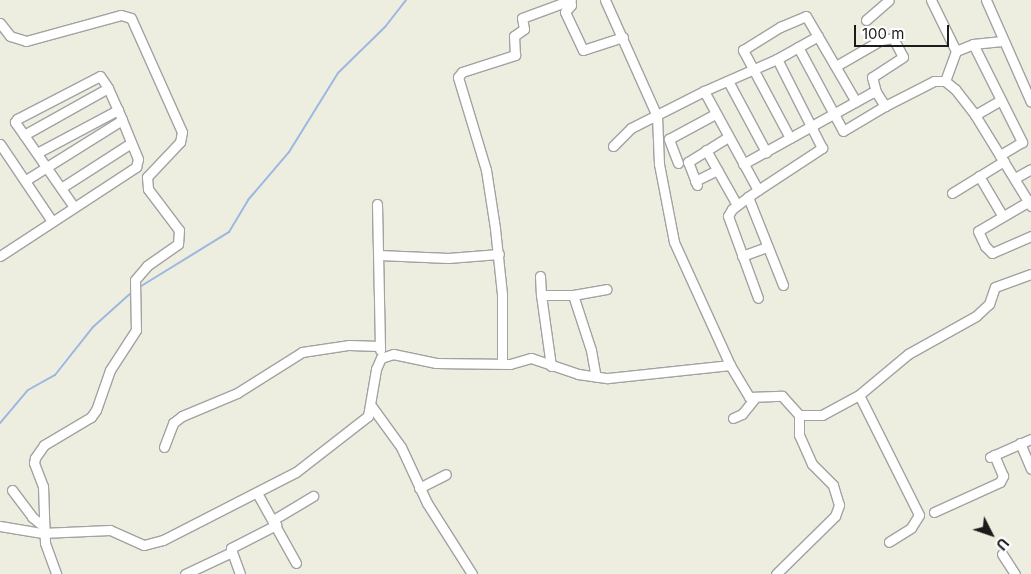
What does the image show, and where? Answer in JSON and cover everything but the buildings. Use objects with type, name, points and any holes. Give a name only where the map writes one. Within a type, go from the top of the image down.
[{"type":"street","points":[[502,364],[498,254],[486,170],[458,77],[462,72],[515,55],[514,36],[524,30],[522,18],[571,0],[571,5],[565,12],[583,50],[623,37]]},
{"type":"street","points":[[605,0],[657,116],[659,164],[674,242],[730,365],[746,394],[754,399],[782,396],[799,415],[799,436],[812,464],[833,485],[839,505],[835,516],[776,574]]},
{"type":"street","points":[[866,20],[889,0]]},
{"type":"street","points":[[931,0],[956,51],[945,81]]},
{"type":"street","points":[[986,0],[1002,41],[1031,102]]},
{"type":"street","points":[[0,23],[10,36],[26,41],[121,15],[131,18],[182,132],[180,142],[151,171],[147,183],[181,237],[174,249],[147,266],[135,280],[136,330],[110,370],[96,410],[91,417],[44,446],[35,458],[34,463],[43,486],[43,530],[56,574]]},
{"type":"street","points":[[790,138],[743,49],[780,27],[805,16],[856,102]]},
{"type":"street","points":[[613,146],[631,128],[704,91],[753,70],[818,36]]},
{"type":"street","points":[[836,66],[890,36],[893,38],[903,57],[872,77],[876,92],[885,106]]},
{"type":"street","points":[[956,51],[973,44],[1002,41]]},
{"type":"street","points":[[973,44],[1022,142]]},
{"type":"street","points":[[798,47],[833,114],[845,131],[885,106],[934,81],[945,81],[955,89],[975,115],[1030,202],[1002,215],[978,231],[985,246],[992,253],[1031,236]]},
{"type":"street","points":[[758,298],[728,216],[737,205],[758,190],[821,151],[777,58]]},
{"type":"street","points":[[0,256],[51,220],[56,221],[74,207],[136,168],[138,159],[108,88],[100,76],[17,118],[16,122],[74,207]]},
{"type":"street","points":[[728,81],[766,152]]},
{"type":"street","points":[[24,135],[108,88]]},
{"type":"street","points":[[704,91],[758,190]]},
{"type":"street","points":[[743,164],[876,92]]},
{"type":"street","points":[[975,115],[1001,100]]},
{"type":"street","points":[[37,153],[118,110]]},
{"type":"street","points":[[678,163],[669,139],[715,114]]},
{"type":"street","points":[[26,180],[122,120]]},
{"type":"street","points":[[75,133],[81,145]]},
{"type":"street","points":[[952,193],[979,176],[1031,136]]},
{"type":"street","points":[[718,170],[696,183],[687,163],[728,137]]},
{"type":"street","points":[[61,188],[131,143]]},
{"type":"street","points":[[0,144],[26,180],[51,220]]},
{"type":"street","points":[[706,150],[737,205]]},
{"type":"street","points":[[1015,178],[1031,169]]},
{"type":"street","points":[[979,176],[1002,215]]},
{"type":"street","points":[[748,197],[783,285]]},
{"type":"street","points":[[0,526],[43,530],[110,530],[138,544],[150,545],[257,493],[304,466],[368,416],[372,407],[371,387],[381,358],[377,204]]},
{"type":"street","points":[[742,256],[767,247]]},
{"type":"street","points":[[379,255],[448,258],[498,254]]},
{"type":"street","points":[[799,415],[822,415],[859,395],[908,354],[976,316],[989,304],[995,287],[1031,274]]},
{"type":"street","points":[[540,276],[551,366]]},
{"type":"street","points":[[541,295],[573,294],[606,289]]},
{"type":"street","points":[[573,294],[591,350],[596,377]]},
{"type":"street","points":[[164,447],[173,423],[182,416],[236,393],[302,352],[349,344],[380,346]]},
{"type":"street","points":[[381,358],[393,354],[436,363],[502,364],[531,358],[551,366],[596,377],[682,372],[730,365]]},
{"type":"street","points":[[859,395],[919,515],[912,528],[889,542]]},
{"type":"street","points":[[733,418],[742,414],[754,399]]},
{"type":"street","points":[[372,407],[400,447],[419,488],[472,574]]},
{"type":"street","points":[[934,512],[1000,482],[1003,476],[992,456],[1031,439]]},
{"type":"street","points":[[1020,444],[1031,469]]},
{"type":"street","points":[[419,488],[446,474]]},
{"type":"street","points":[[12,490],[43,530]]},
{"type":"street","points":[[257,493],[275,522],[296,563]]},
{"type":"street","points":[[240,574],[231,548],[275,522],[313,496]]},
{"type":"street","points":[[185,574],[232,552]]},
{"type":"street","points":[[1002,554],[1015,574]]},
{"type":"waterway","points":[[138,288],[229,232],[248,200],[289,152],[338,73],[385,27],[406,0]]},
{"type":"waterway","points":[[0,423],[28,390],[55,375],[93,327],[132,292]]}]
